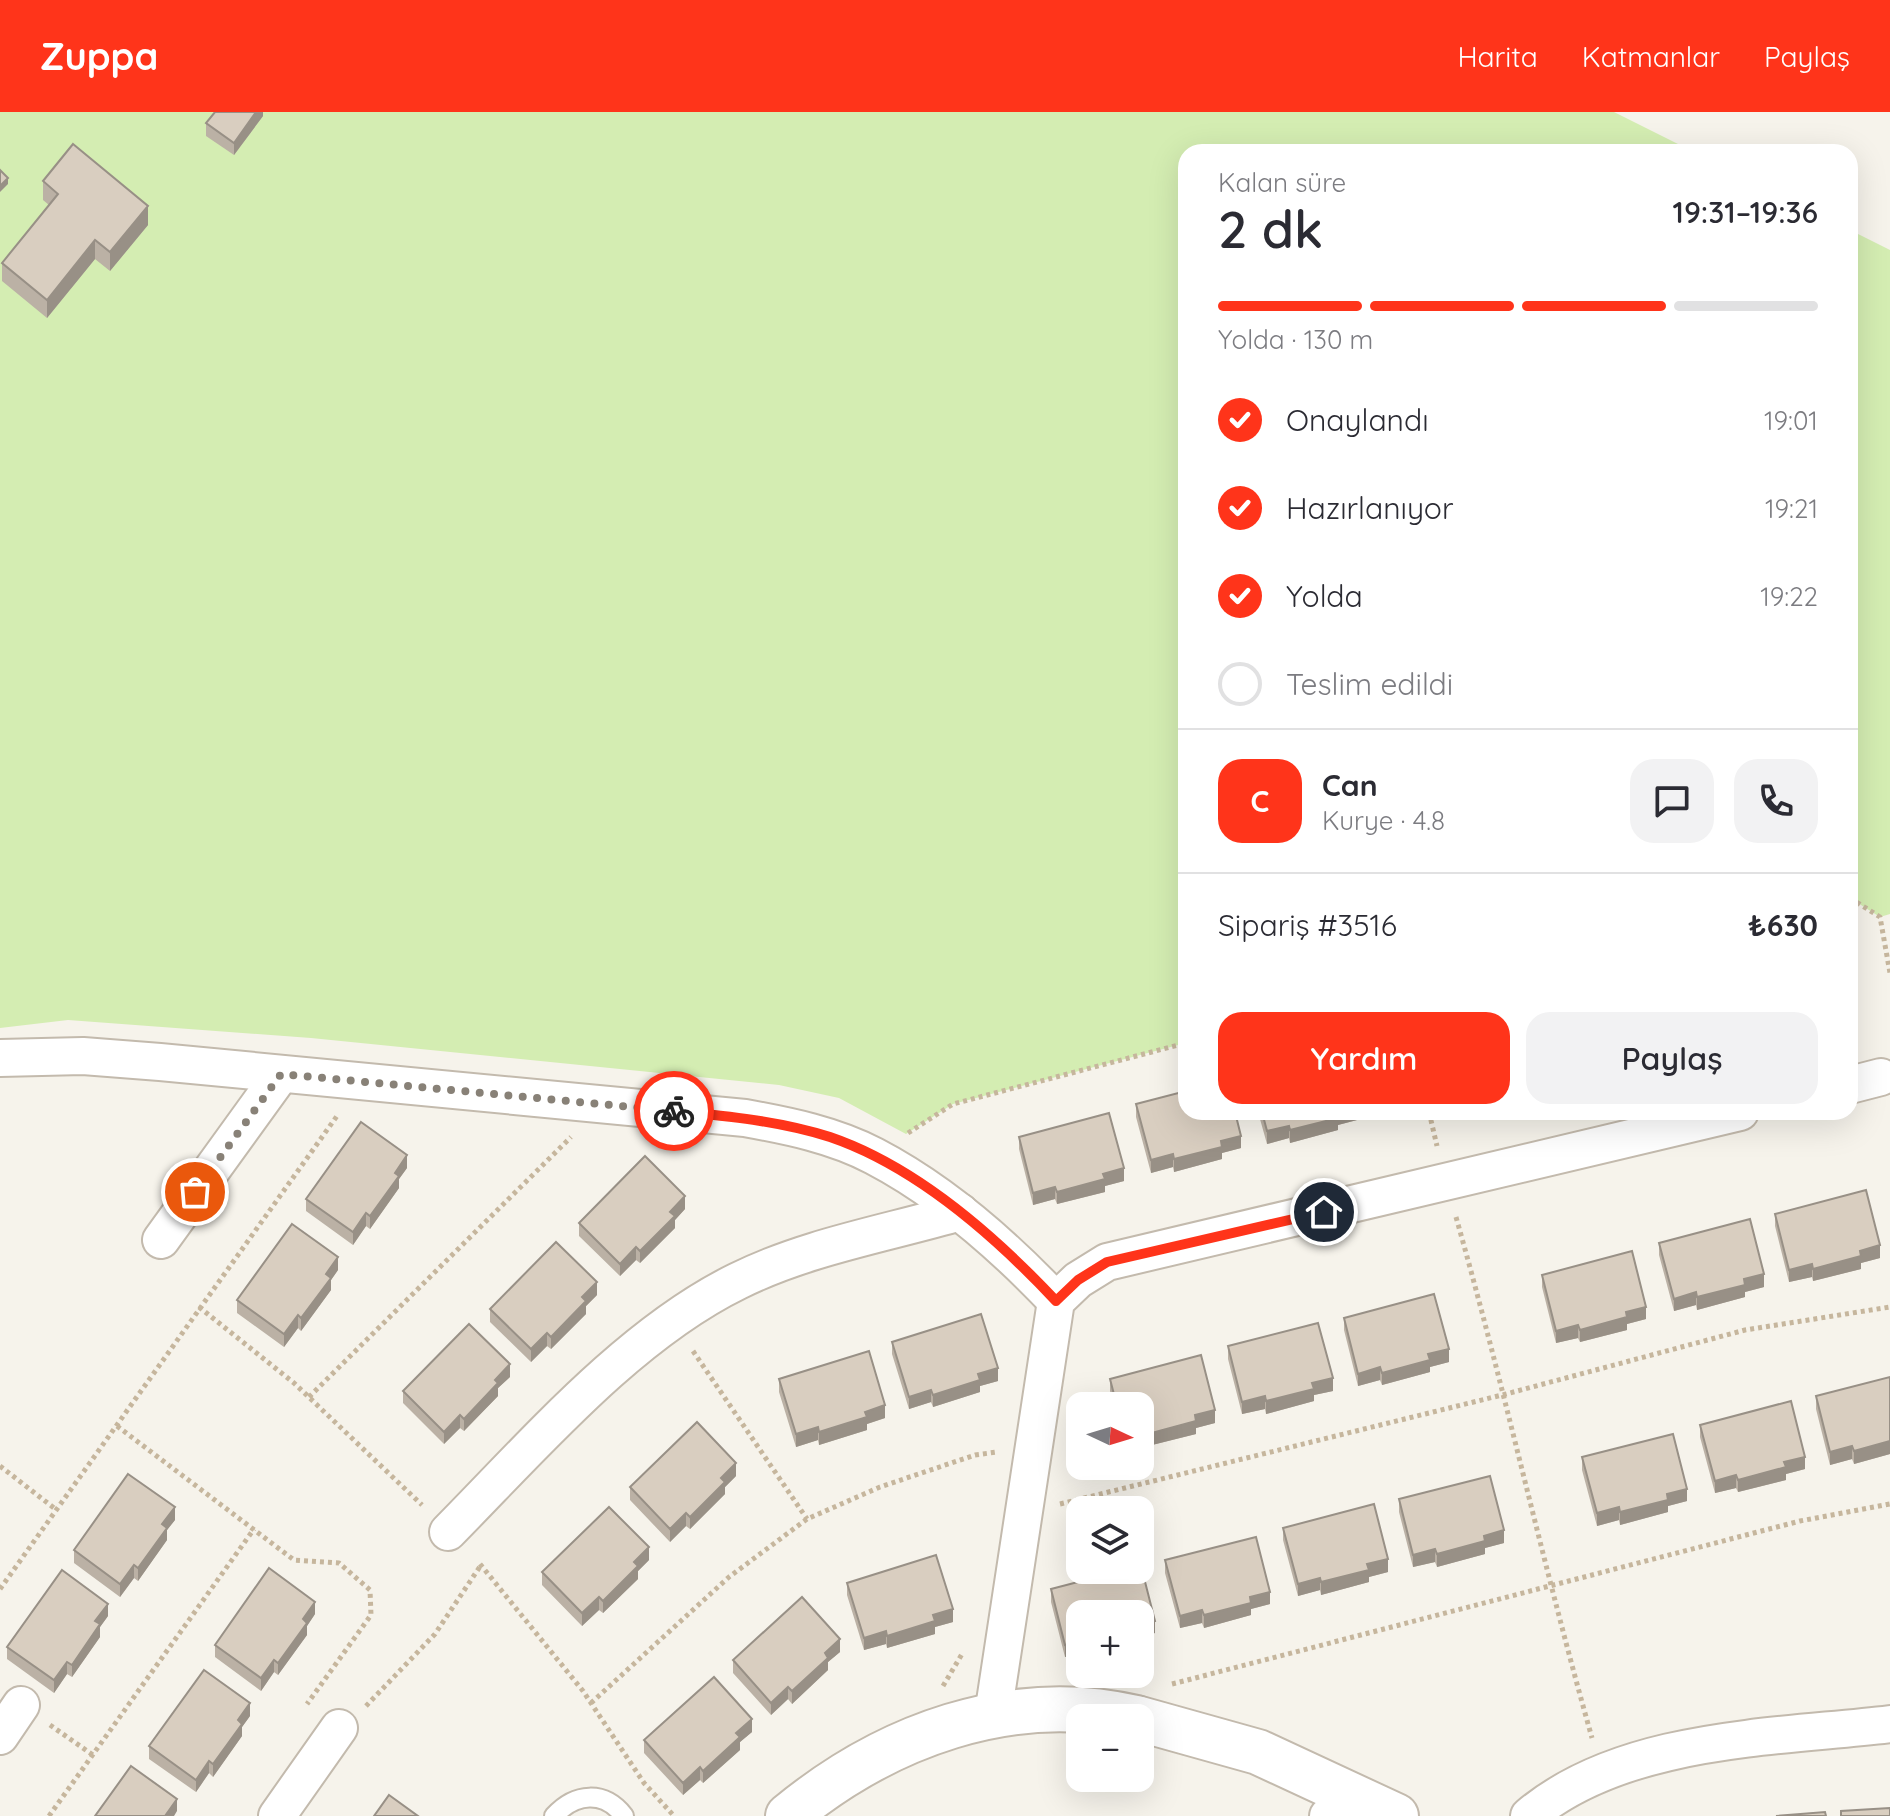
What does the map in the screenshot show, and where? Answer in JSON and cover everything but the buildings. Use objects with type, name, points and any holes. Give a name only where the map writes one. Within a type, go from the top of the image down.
[{"type":"street","points":[[0,1058],[83,1056],[745,1118],[831,1138],[874,1156],[960,1212],[1019,1262],[1056,1301]]},
{"type":"street","points":[[161,1240],[281,1074]]},
{"type":"street","points":[[993,1715],[1056,1301],[1078,1280],[1107,1262],[1707,1120]]},
{"type":"street","points":[[448,1532],[633,1351],[672,1320],[741,1279],[812,1254],[960,1212]]},
{"type":"street","points":[[0,1736],[21,1705]]},
{"type":"street","points":[[788,1816],[862,1763],[950,1724],[993,1715],[1066,1710]]},
{"type":"street","points":[[1154,1723],[1258,1752],[1361,1810]]},
{"type":"street","points":[[1529,1816],[1550,1799],[1601,1773],[1642,1758],[1688,1748],[1890,1724]]},
{"type":"street","points":[[277,1816],[339,1728]]},
{"type":"lane","points":[[554,1816],[578,1797],[597,1797],[616,1806],[624,1816]]},
{"type":"path","points":[[1858,903],[1880,917],[1890,973]]},
{"type":"path","points":[[874,1156],[953,1104],[1178,1045]]},
{"type":"path","points":[[0,1589],[54,1508],[117,1426],[345,1105]]},
{"type":"path","points":[[309,1397],[579,1127]]},
{"type":"path","points":[[1447,1184],[1506,1394],[1549,1584],[1601,1773]]},
{"type":"path","points":[[1024,1513],[1506,1394],[1745,1330],[1890,1307]]},
{"type":"path","points":[[672,1320],[807,1519]]},
{"type":"path","points":[[117,1426],[294,1560],[339,1563],[370,1590],[371,1615],[307,1704],[339,1728],[401,1673],[435,1634],[481,1565]]},
{"type":"path","points":[[591,1703],[729,1577],[807,1519],[880,1487],[975,1455],[1010,1450]]},
{"type":"path","points":[[0,1466],[54,1508]]},
{"type":"path","points":[[1148,1704],[1167,1686],[1200,1674],[1800,1521],[1890,1504]]},
{"type":"path","points":[[49,1816],[254,1529]]},
{"type":"path","points":[[937,1693],[952,1676],[964,1649]]},
{"type":"green space","points":[[0,112],[1614,112],[1678,144],[1178,144],[1178,1045],[953,1104],[906,1134],[839,1098],[779,1085],[311,1038],[68,1020],[0,1028]]},
{"type":"green space","points":[[1858,234],[1890,250],[1890,914],[1880,917],[1858,903]]},
{"type":"way so far","points":[[195,1192],[281,1074],[674,1111]]},
{"type":"route","points":[[674,1111],[790,1126],[831,1138],[874,1156],[960,1212],[1019,1262],[1056,1301],[1078,1280],[1107,1262],[1324,1212]]}]
